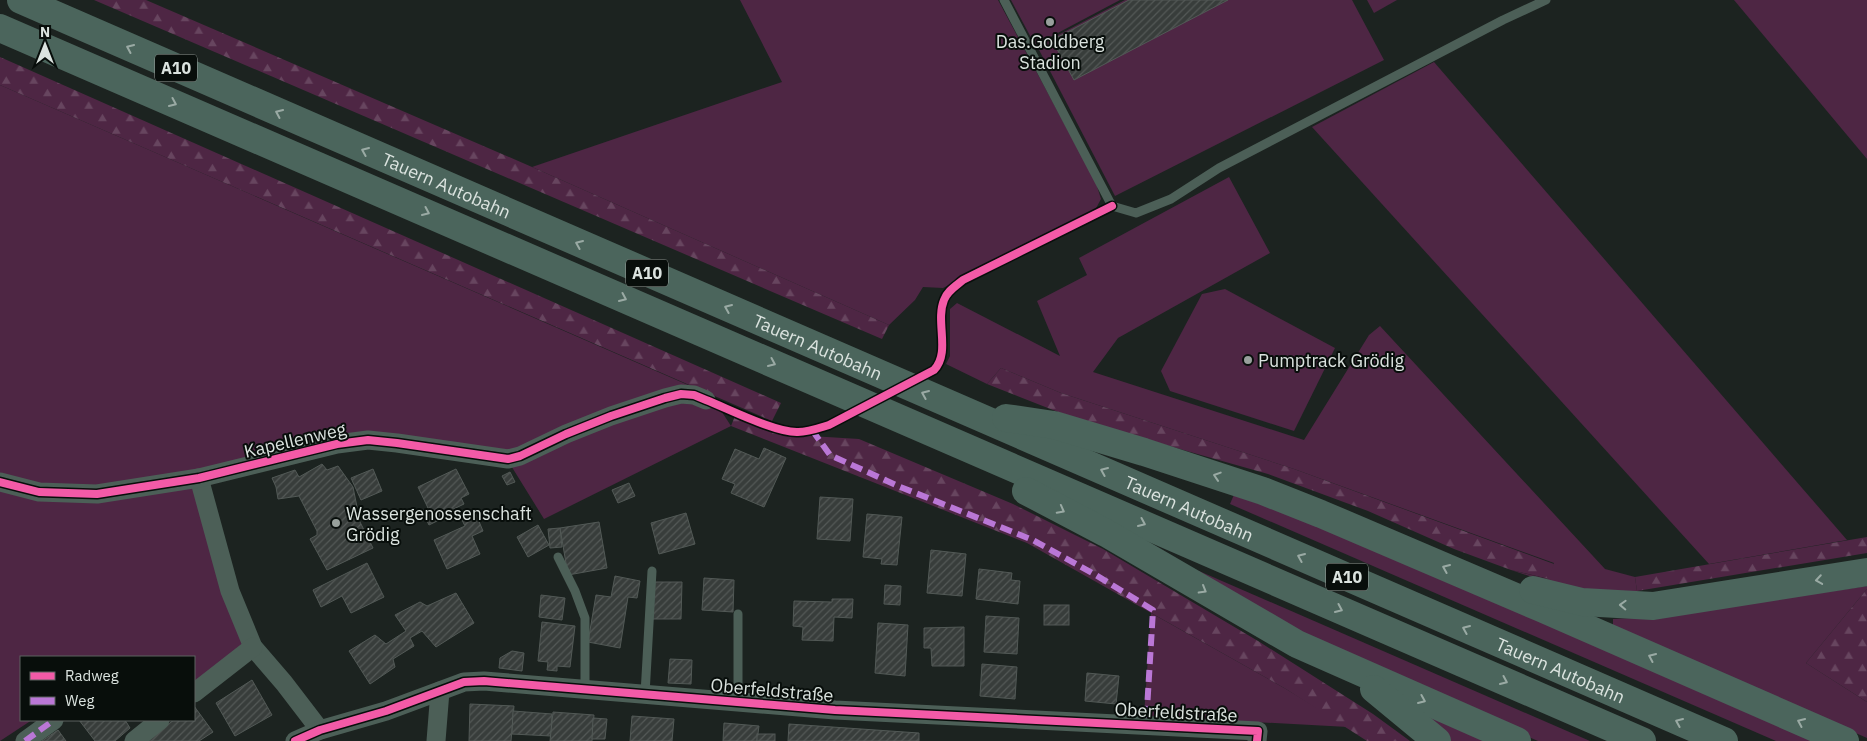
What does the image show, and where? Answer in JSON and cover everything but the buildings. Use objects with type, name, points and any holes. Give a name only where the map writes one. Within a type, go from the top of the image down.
[{"type":"highway","name":"Tauern Autobahn","points":[[21,0],[1724,741]]},
{"type":"highway","name":"Tauern Autobahn","points":[[0,28],[1642,741]]},
{"type":"highway","points":[[888,413],[953,460],[1031,494],[1098,528],[1297,644],[1517,741]]},
{"type":"highway","points":[[970,413],[1054,425],[1263,491],[1322,514],[1845,741]]},
{"type":"highway","points":[[1491,587],[1522,587],[1582,602],[1652,606],[1867,572]]},
{"type":"highway","points":[[1345,666],[1437,741]]},
{"type":"street","name":"Kapellenweg","points":[[0,482],[39,492],[97,494],[199,478],[337,444],[368,440],[508,459],[520,456],[602,419],[665,398],[681,394],[706,400]]},
{"type":"street","points":[[199,478],[230,591],[253,647],[284,683],[320,730]]},
{"type":"street","points":[[195,692],[253,647]]},
{"type":"street","name":"Oberfeldstraße","points":[[295,741],[320,730],[386,711],[464,682],[484,681],[835,710],[1258,736]]},
{"type":"street","points":[[436,741],[440,691]]},
{"type":"street","points":[[25,741],[53,721]]},
{"type":"street","points":[[134,741],[159,721]]},
{"type":"lane","points":[[1004,0],[1112,206],[1136,213],[1171,199],[1219,168],[1503,20],[1546,0]]},
{"type":"lane","points":[[558,557],[575,591],[585,618],[585,689]]},
{"type":"lane","points":[[645,694],[652,571]]},
{"type":"lane","points":[[738,614],[738,702]]},
{"type":"green space","points":[[94,0],[146,0],[532,167],[889,325],[882,339]]},
{"type":"green space","points":[[740,0],[998,0],[1096,183],[1101,199],[1094,212],[943,288],[923,287],[915,300],[889,325],[532,167],[782,82]]},
{"type":"green space","name":"Das.Goldberg Stadion","points":[[1011,0],[1120,0],[1035,45]]},
{"type":"green space","points":[[1125,0],[1352,0],[1384,60],[1115,196],[1037,46]]},
{"type":"green space","points":[[1367,0],[1397,0],[1374,13]]},
{"type":"green space","points":[[1734,0],[1867,0],[1867,159]]},
{"type":"green space","points":[[0,57],[781,403],[772,421],[0,85]]},
{"type":"green space","points":[[1434,62],[1847,540],[1709,564],[1312,127]]},
{"type":"green space","points":[[0,85],[711,395],[731,426],[544,519],[502,451],[379,435],[203,472],[246,642],[195,681],[195,656],[20,656],[20,721],[30,721],[0,741]]},
{"type":"green space","points":[[1229,177],[1270,253],[1118,338],[1093,372],[1304,440],[1369,335],[1380,326],[1605,569],[1635,577],[1637,591],[1582,591],[1511,570],[1548,579],[1554,563],[1294,469],[1061,393],[1001,368],[987,384],[946,364],[950,356],[950,309],[957,303],[1060,356],[1037,301],[1087,275],[1079,258]]},
{"type":"green space","name":"Pumptrack Grödig","points":[[1225,289],[1335,348],[1294,431],[1170,391],[1161,371],[1202,294]]},
{"type":"green space","points":[[1001,368],[1061,393],[1294,469],[1554,564],[1549,579],[1511,570],[1454,549],[1368,511],[1268,474],[1081,421],[987,384]]},
{"type":"green space","points":[[735,416],[778,434],[859,439],[1013,504],[1103,549],[1258,641],[1373,714],[1410,741],[1367,741],[1286,689],[1027,543],[731,426]]},
{"type":"green space","points":[[1236,490],[1825,741],[1776,741],[1230,504]]},
{"type":"green space","points":[[1867,537],[1867,553],[1637,591],[1635,577]]},
{"type":"green space","points":[[1199,571],[1590,741],[1538,741],[1381,673],[1307,638],[1197,574]]},
{"type":"green space","points":[[1867,586],[1867,589],[1806,663],[1867,702],[1867,738],[1613,626],[1613,619],[1654,617]]},
{"type":"green space","points":[[1867,589],[1867,702],[1806,663]]},
{"type":"green space","points":[[1151,613],[1286,689],[1348,727],[1144,716]]},
{"type":"green space","points":[[1407,707],[1495,741],[1451,741]]},
{"type":"marked path","points":[[812,430],[830,455],[898,486],[1033,540],[1153,610],[1146,726]]},
{"type":"marked path","points":[[25,741],[53,721]]},
{"type":"cycle path","points":[[0,482],[39,492],[97,494],[199,478],[337,444],[368,440],[508,459],[520,456],[566,434],[611,416],[681,394],[694,395],[778,429],[798,432],[814,430],[829,425],[934,370],[939,363],[941,355],[941,318],[944,300],[949,291],[963,280],[1112,206]]},
{"type":"cycle path","points":[[295,741],[320,730],[386,711],[464,682],[484,681],[835,710],[1258,731],[1257,741]]},
{"type":"place","name":"Das.Goldberg Stadion","points":[[1050,22]]},
{"type":"place","name":"Pumptrack Grödig","points":[[1248,360]]},
{"type":"place","name":"Wassergenossenschaft Grödig","points":[[336,523]]}]
